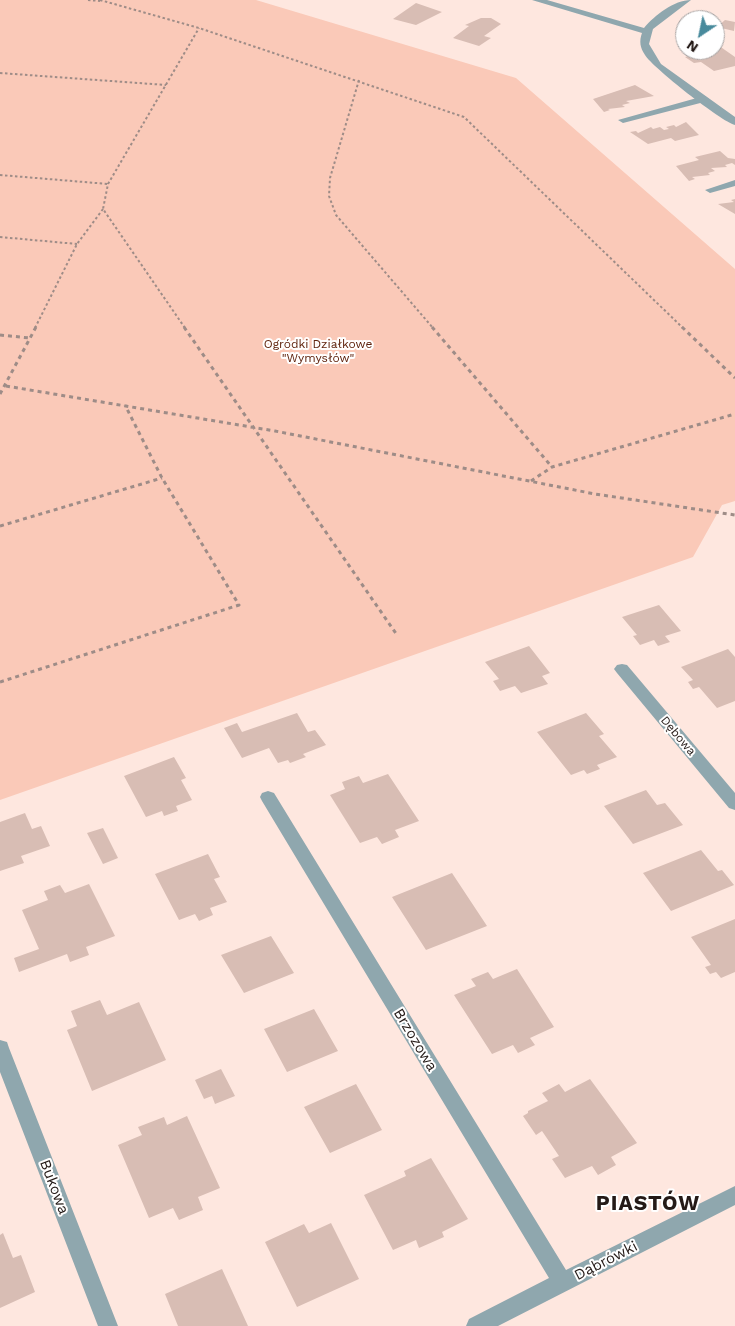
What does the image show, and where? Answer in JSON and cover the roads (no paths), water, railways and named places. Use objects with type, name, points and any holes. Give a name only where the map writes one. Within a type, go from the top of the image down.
[{"type":"street","points":[[537,0],[645,31]]},
{"type":"street","points":[[686,0],[645,31],[643,41],[647,54],[673,77],[735,122]]},
{"type":"street","points":[[623,120],[704,99]]},
{"type":"street","points":[[710,190],[735,183]]},
{"type":"street","name":"Dębowa","points":[[622,669],[735,804]]},
{"type":"street","name":"Brzozowa","points":[[268,797],[563,1283]]},
{"type":"street","name":"Bukowa","points":[[0,1048],[108,1326]]},
{"type":"street","name":"Dąbrówki","points":[[476,1326],[735,1195]]},
{"type":"district","name":"PIASTÓW","points":[[648,1204]]},
{"type":"park label","name":"Ogródki Działkowe \"Wymysłów\"","points":[[318,351]]}]
